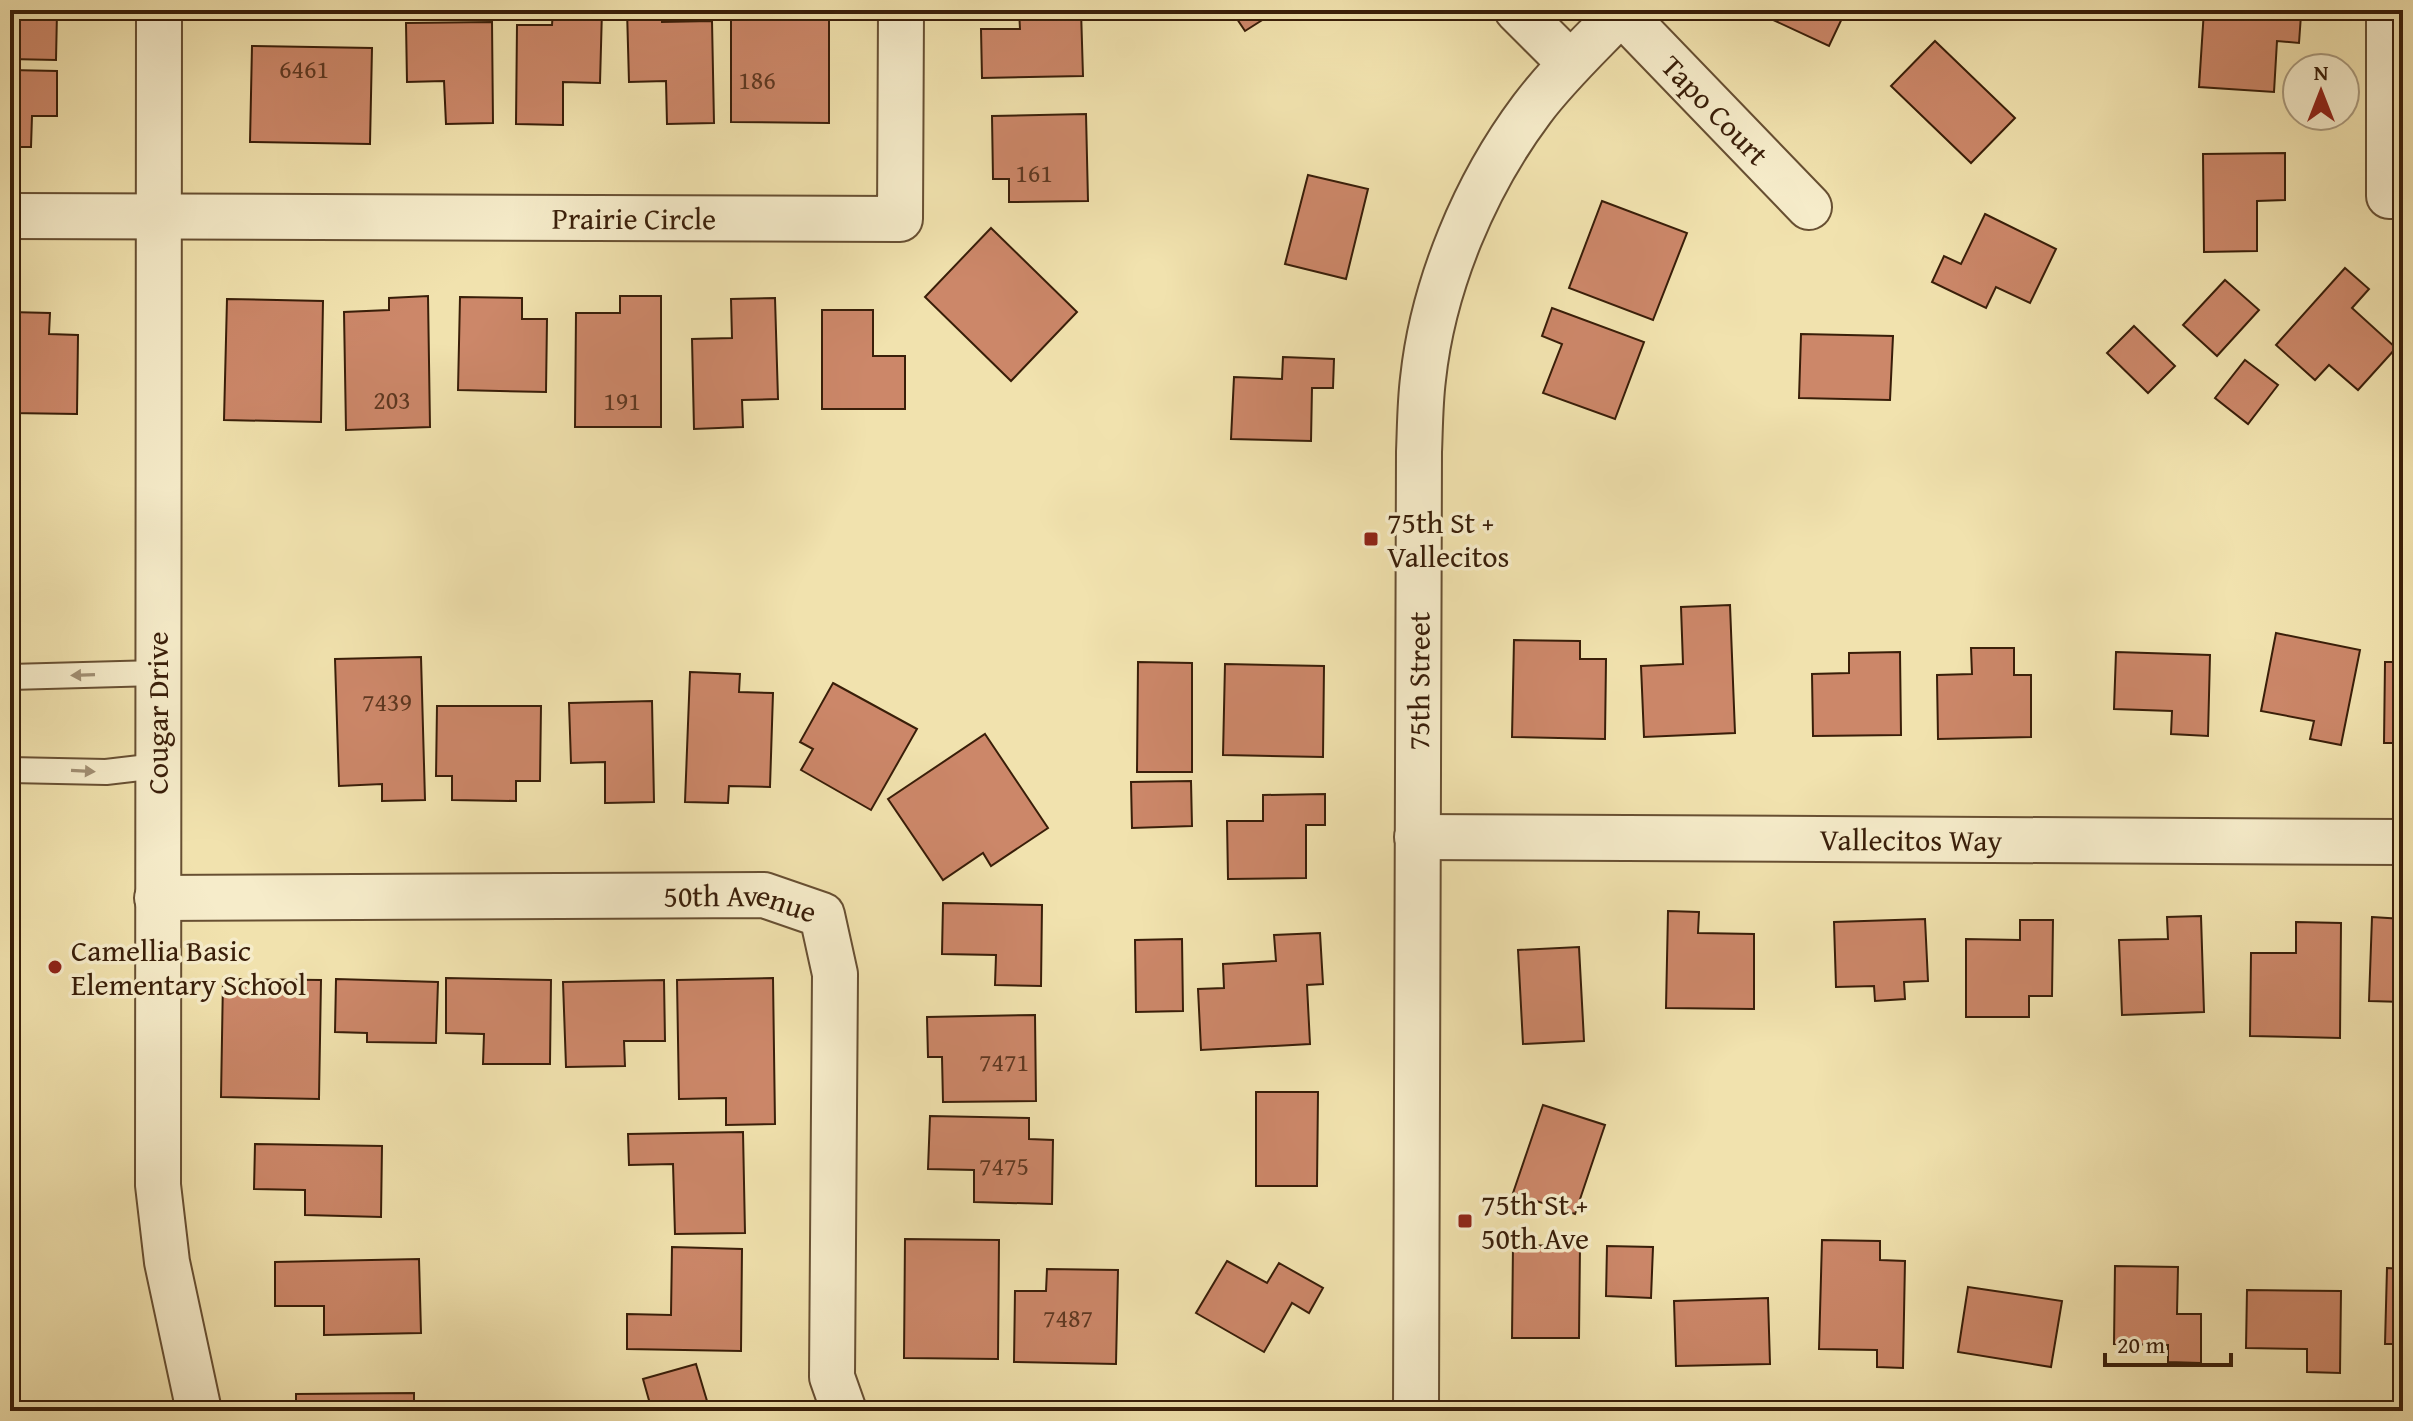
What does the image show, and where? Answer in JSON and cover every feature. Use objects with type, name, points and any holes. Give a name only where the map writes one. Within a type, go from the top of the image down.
[{"type":"street","name":"Cougar Drive","points":[[159,10],[158,1185],[167,1262],[199,1411]]},
{"type":"street","name":"Prairie Circle","points":[[158,217],[900,219],[901,10]]},
{"type":"street","points":[[1517,10],[1570,63]]},
{"type":"street","points":[[2389,10],[2389,196],[2403,196]]},
{"type":"street","name":"75th Street","points":[[1416,1411],[1419,452],[1423,377],[1437,308],[1463,232],[1494,168],[1516,133],[1570,63],[1622,11]]},
{"type":"street","name":"Tapo Court","points":[[1622,11],[1809,207]]},
{"type":"street","points":[[10,216],[158,217]]},
{"type":"street","name":"Vallecitos Way","points":[[1417,837],[2403,842]]},
{"type":"street","name":"50th Avenue","points":[[157,898],[764,895],[822,915],[835,974],[832,1377],[844,1411]]},
{"type":"lane","points":[[10,677],[157,673]]},
{"type":"lane","points":[[10,770],[106,772],[157,766]]},
{"type":"building","points":[[10,10],[57,12],[56,60],[10,59]]},
{"type":"building","points":[[249,10],[348,10],[348,19],[248,17]]},
{"type":"building","points":[[553,10],[602,10],[600,83],[563,82],[563,125],[516,124],[517,25],[552,25]]},
{"type":"building","points":[[627,10],[662,10],[662,22],[712,21],[714,123],[667,124],[666,81],[629,82]]},
{"type":"building","points":[[731,10],[829,10],[829,123],[731,122]]},
{"type":"building","points":[[1019,10],[1081,10],[1083,76],[982,78],[981,29],[1020,29]]},
{"type":"building","points":[[1231,10],[1278,10],[1245,31]]},
{"type":"building","points":[[1775,10],[1846,10],[1829,46],[1771,19]]},
{"type":"building","points":[[2204,10],[2301,15],[2299,43],[2277,41],[2274,92],[2199,87]]},
{"type":"building","points":[[492,22],[493,123],[446,124],[444,81],[407,82],[406,23]]},
{"type":"building","points":[[1935,41],[2015,118],[1971,163],[1891,86]]},
{"type":"building","points":[[252,46],[372,48],[370,144],[250,142]]},
{"type":"building","points":[[10,70],[57,71],[57,116],[32,116],[31,147],[10,147]]},
{"type":"building","points":[[1086,114],[1088,201],[1009,202],[1009,179],[993,179],[992,116]]},
{"type":"building","points":[[2285,153],[2285,200],[2257,201],[2257,251],[2204,252],[2203,154]]},
{"type":"building","points":[[1308,175],[1368,189],[1346,279],[1285,264]]},
{"type":"building","points":[[1602,201],[1687,233],[1653,320],[1569,288]]},
{"type":"building","points":[[1985,214],[2056,249],[2030,303],[1996,287],[1986,308],[1932,282],[1944,256],[1961,264]]},
{"type":"building","points":[[991,228],[1077,312],[1011,381],[925,297]]},
{"type":"building","points":[[2345,268],[2369,289],[2352,308],[2396,348],[2358,390],[2329,365],[2315,380],[2276,345]]},
{"type":"building","points":[[2225,280],[2259,310],[2217,356],[2183,325]]},
{"type":"building","points":[[428,296],[430,427],[346,430],[344,312],[389,310],[389,298]]},
{"type":"building","points":[[620,296],[661,296],[661,427],[575,427],[576,313],[620,313]]},
{"type":"building","points":[[460,297],[522,298],[522,319],[547,319],[546,392],[458,390]]},
{"type":"building","points":[[775,298],[778,399],[742,400],[743,427],[694,429],[692,339],[732,338],[731,299]]},
{"type":"building","points":[[227,299],[323,301],[321,422],[224,420]]},
{"type":"building","points":[[1552,308],[1644,342],[1615,419],[1543,393],[1562,344],[1542,336]]},
{"type":"building","points":[[822,310],[873,310],[873,356],[905,356],[905,409],[822,409]]},
{"type":"building","points":[[10,312],[50,313],[49,334],[78,335],[77,414],[10,413]]},
{"type":"building","points":[[2134,326],[2175,366],[2148,393],[2107,353]]},
{"type":"building","points":[[1801,334],[1893,336],[1890,400],[1799,398]]},
{"type":"building","points":[[1283,357],[1334,359],[1333,388],[1312,388],[1311,441],[1231,439],[1234,377],[1282,379]]},
{"type":"building","points":[[2245,360],[2278,385],[2248,424],[2215,398]]},
{"type":"building","points":[[1730,605],[1735,733],[1644,737],[1641,666],[1683,664],[1681,607]]},
{"type":"building","points":[[2276,633],[2360,650],[2341,745],[2310,739],[2314,721],[2261,711]]},
{"type":"building","points":[[1514,640],[1580,641],[1580,659],[1606,659],[1605,739],[1512,737]]},
{"type":"building","points":[[1971,648],[2014,648],[2014,675],[2031,675],[2031,737],[1938,739],[1937,675],[1972,674]]},
{"type":"building","points":[[1900,652],[1901,735],[1813,736],[1812,674],[1849,673],[1849,653]]},
{"type":"building","points":[[2116,652],[2210,655],[2208,736],[2171,734],[2172,711],[2114,709]]},
{"type":"building","points":[[421,657],[425,800],[382,801],[382,784],[339,786],[335,659]]},
{"type":"building","points":[[1138,662],[1192,663],[1192,772],[1137,772]]},
{"type":"building","points":[[2385,662],[2403,662],[2403,743],[2384,743]]},
{"type":"building","points":[[1225,664],[1324,666],[1323,757],[1223,755]]},
{"type":"building","points":[[690,672],[740,674],[739,692],[773,693],[770,787],[729,786],[728,803],[685,802]]},
{"type":"building","points":[[833,683],[917,729],[871,810],[801,770],[813,749],[800,742]]},
{"type":"building","points":[[652,701],[654,802],[605,803],[605,762],[571,763],[569,703]]},
{"type":"building","points":[[437,706],[541,706],[540,781],[516,781],[516,801],[452,800],[452,776],[436,776]]},
{"type":"building","points":[[985,734],[1048,828],[991,866],[983,853],[943,880],[888,799]]},
{"type":"building","points":[[1191,781],[1192,826],[1132,828],[1131,782]]},
{"type":"building","points":[[1325,794],[1325,825],[1306,825],[1306,878],[1228,879],[1227,821],[1263,821],[1263,795]]},
{"type":"building","points":[[943,903],[1042,905],[1041,986],[995,985],[996,955],[942,954]]},
{"type":"building","points":[[1668,911],[1699,912],[1698,933],[1754,934],[1754,1009],[1666,1008]]},
{"type":"building","points":[[2201,916],[2204,1012],[2122,1015],[2119,940],[2168,939],[2167,917]]},
{"type":"building","points":[[2372,917],[2403,919],[2403,1002],[2369,1001]]},
{"type":"building","points":[[1925,919],[1928,981],[1904,982],[1905,999],[1875,1001],[1874,986],[1836,987],[1834,922]]},
{"type":"building","points":[[2020,920],[2053,920],[2052,996],[2029,996],[2029,1017],[1966,1017],[1966,939],[2020,940]]},
{"type":"building","points":[[2296,922],[2341,923],[2340,1038],[2250,1036],[2251,953],[2296,953]]},
{"type":"building","points":[[1320,933],[1323,984],[1307,985],[1310,1044],[1201,1050],[1198,989],[1224,988],[1223,964],[1276,961],[1274,935]]},
{"type":"building","points":[[1182,939],[1183,1011],[1136,1012],[1135,940]]},
{"type":"building","points":[[1579,947],[1584,1041],[1523,1044],[1518,950]]},
{"type":"building","points":[[446,978],[551,980],[550,1064],[483,1064],[484,1034],[446,1033]]},
{"type":"building","points":[[773,978],[775,1124],[726,1125],[726,1098],[679,1099],[677,980]]},
{"type":"building","points":[[223,979],[321,980],[319,1099],[221,1097]]},
{"type":"building","points":[[336,979],[438,982],[436,1043],[367,1042],[367,1033],[335,1032]]},
{"type":"building","points":[[664,980],[665,1041],[624,1041],[625,1066],[566,1067],[563,982]]},
{"type":"building","points":[[1035,1015],[1036,1101],[943,1102],[942,1057],[928,1057],[927,1017]]},
{"type":"building","points":[[1256,1092],[1318,1092],[1317,1186],[1256,1186]]},
{"type":"building","points":[[1543,1105],[1605,1125],[1575,1214],[1513,1193]]},
{"type":"building","points":[[930,1116],[1029,1118],[1029,1139],[1053,1140],[1052,1204],[974,1202],[974,1170],[928,1169]]},
{"type":"building","points":[[743,1132],[745,1233],[675,1234],[673,1164],[629,1165],[628,1134]]},
{"type":"building","points":[[255,1144],[382,1146],[381,1217],[305,1215],[305,1190],[254,1189]]},
{"type":"building","points":[[905,1239],[999,1240],[998,1359],[904,1358]]},
{"type":"building","points":[[1822,1240],[1880,1241],[1880,1260],[1905,1261],[1903,1368],[1877,1367],[1877,1350],[1819,1349]]},
{"type":"building","points":[[1513,1245],[1580,1246],[1579,1338],[1512,1338]]},
{"type":"building","points":[[1607,1246],[1653,1247],[1651,1298],[1606,1296]]},
{"type":"building","points":[[672,1247],[742,1249],[741,1351],[627,1349],[627,1314],[671,1315]]},
{"type":"building","points":[[419,1259],[421,1333],[324,1335],[324,1306],[275,1306],[275,1262]]},
{"type":"building","points":[[1227,1261],[1267,1283],[1279,1263],[1323,1288],[1309,1313],[1292,1303],[1264,1352],[1196,1313]]},
{"type":"building","points":[[2115,1266],[2178,1267],[2177,1314],[2201,1314],[2201,1363],[2168,1362],[2168,1345],[2114,1344]]},
{"type":"building","points":[[2387,1268],[2403,1269],[2403,1344],[2385,1344]]},
{"type":"building","points":[[1047,1269],[1118,1270],[1116,1364],[1014,1362],[1015,1291],[1046,1291]]},
{"type":"building","points":[[1968,1287],[2062,1301],[2051,1367],[1958,1352]]},
{"type":"building","points":[[2247,1290],[2341,1291],[2340,1373],[2307,1372],[2307,1349],[2246,1348]]},
{"type":"building","points":[[1768,1298],[1770,1364],[1676,1366],[1674,1301]]},
{"type":"building","points":[[696,1364],[710,1411],[652,1411],[643,1379]]},
{"type":"building","points":[[414,1393],[414,1411],[296,1411],[296,1394]]},
{"type":"place","name":"75th St + Vallecitos","points":[[1371,539]]},
{"type":"place","name":"Camellia Basic Elementary School","points":[[55,967]]},
{"type":"place","name":"75th St + 50th Ave","points":[[1465,1221]]}]
